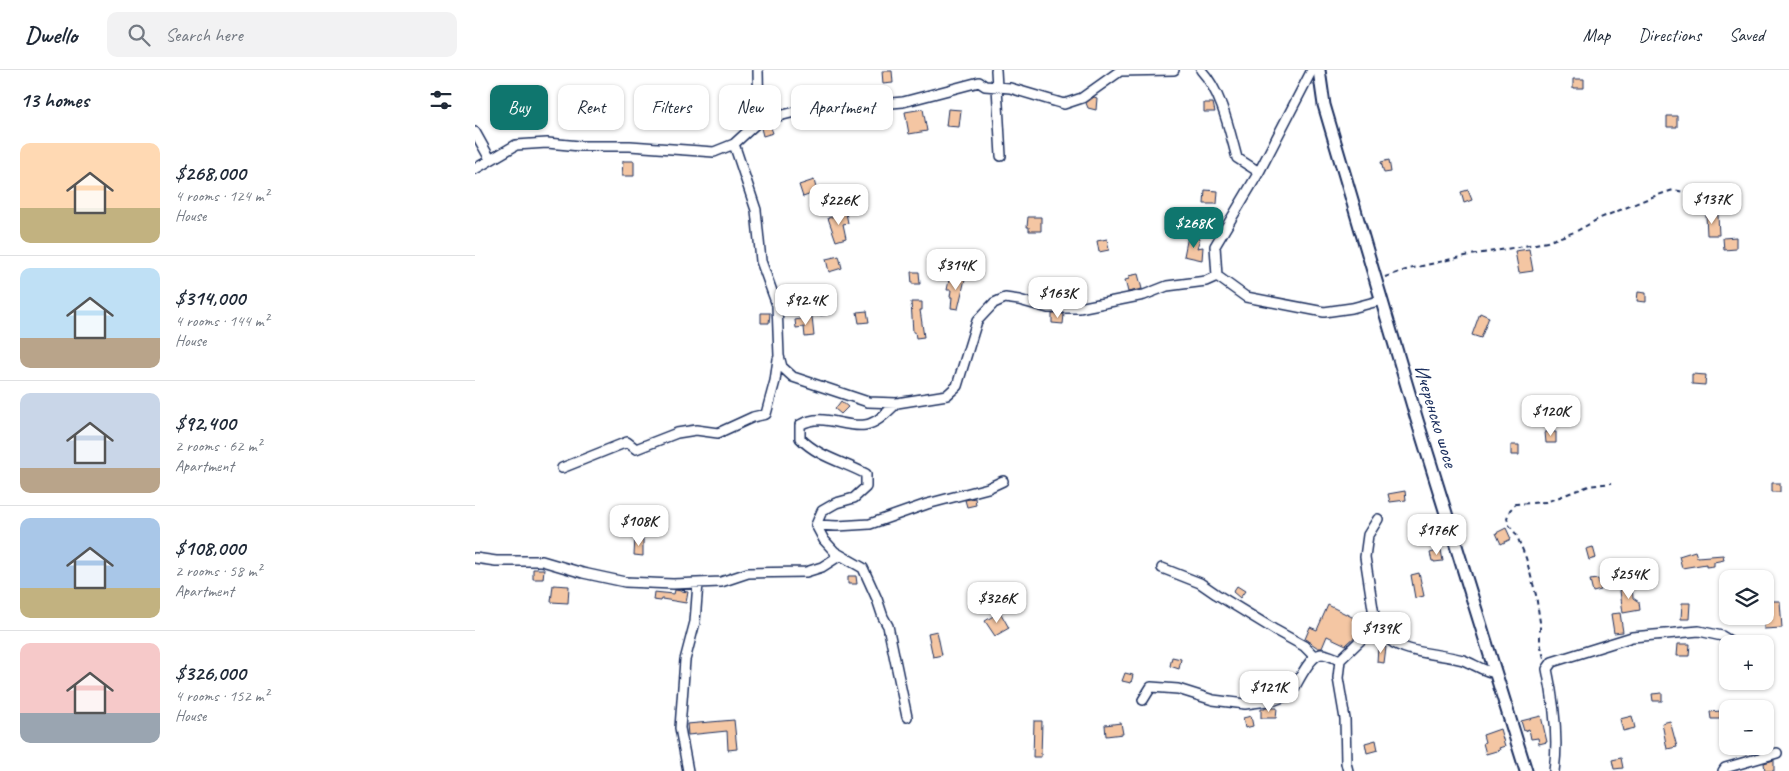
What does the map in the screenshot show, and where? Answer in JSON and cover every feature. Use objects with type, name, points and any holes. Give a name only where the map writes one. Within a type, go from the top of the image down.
[{"type":"street","points":[[758,70],[758,85]]},
{"type":"street","points":[[996,70],[1001,156]]},
{"type":"street","points":[[781,116],[799,111],[903,102],[979,82],[985,86],[1010,88],[1064,104],[1082,98],[1120,71],[1174,70]]},
{"type":"street","points":[[1201,70],[1207,77],[1223,109],[1237,158],[1259,172]]},
{"type":"street","points":[[1217,276],[1215,246],[1259,172],[1312,70]]},
{"type":"street","name":"Ичеренско шосе","points":[[1319,70],[1324,105],[1526,771]]},
{"type":"street","points":[[475,169],[516,145],[547,143],[714,152],[733,144],[749,130]]},
{"type":"street","points":[[475,132],[490,159]]},
{"type":"street","points":[[562,468],[627,442],[636,449],[677,433],[696,430],[718,433],[753,417],[766,414],[775,381],[779,356],[777,304],[761,261],[756,210],[733,144]]},
{"type":"street","points":[[1217,276],[1246,297],[1324,312],[1352,308],[1382,300]]},
{"type":"street","points":[[779,356],[782,367],[793,377],[868,402],[897,403],[947,395],[957,386],[977,321],[994,303],[1005,298],[1048,308],[1079,308],[1143,294],[1167,286],[1206,281],[1217,276]]},
{"type":"street","points":[[816,525],[822,511],[836,503],[854,498],[866,487],[866,474],[806,445],[800,438],[799,425],[806,421],[826,420],[865,425],[882,417],[897,403]]},
{"type":"street","points":[[816,525],[870,524],[927,504],[988,488],[1003,481]]},
{"type":"street","points":[[1378,519],[1368,535],[1365,557],[1376,628],[1395,643],[1413,650],[1461,660],[1475,664],[1487,672],[1496,673]]},
{"type":"street","points":[[816,525],[824,540],[835,552],[863,568],[888,626],[907,717]]},
{"type":"street","points":[[475,558],[496,561],[542,561],[583,573],[625,582],[673,584],[721,582],[748,573],[806,572],[822,567],[836,558],[835,552]]},
{"type":"street","points":[[1162,568],[1200,583],[1304,646],[1315,656]]},
{"type":"street","points":[[688,771],[679,728],[685,660],[695,622],[698,583]]},
{"type":"street","points":[[1348,771],[1346,763],[1345,719],[1338,678],[1340,660],[1369,632],[1376,628]]},
{"type":"street","points":[[1554,771],[1557,756],[1555,723],[1553,697],[1547,669],[1551,662],[1632,637],[1699,631],[1719,635]]},
{"type":"street","points":[[1143,700],[1151,687],[1178,689],[1213,700],[1245,704],[1275,700],[1291,694],[1315,656],[1323,654],[1340,660]]},
{"type":"street","points":[[1723,771],[1725,768],[1777,753]]},
{"type":"path","points":[[1376,280],[1437,262],[1525,244],[1547,242],[1577,231],[1598,219],[1673,190],[1712,197],[1735,198]]},
{"type":"path","points":[[1547,669],[1540,643],[1540,622],[1536,595],[1526,558],[1507,518],[1510,510],[1516,504],[1545,502],[1589,486],[1611,483]]},
{"type":"building","points":[[882,71],[892,71],[893,83],[883,84]]},
{"type":"building","points":[[1573,79],[1584,79],[1584,88],[1573,88]]},
{"type":"building","points":[[1094,97],[1097,98],[1096,110],[1088,108],[1086,103]]},
{"type":"building","points":[[1204,103],[1213,103],[1215,112],[1204,112]]},
{"type":"building","points":[[923,109],[927,131],[909,134],[905,112]]},
{"type":"building","points":[[948,109],[961,110],[959,127],[946,126]]},
{"type":"building","points":[[1667,116],[1677,116],[1677,127],[1667,127]]},
{"type":"building","points":[[762,130],[772,130],[773,133],[763,136]]},
{"type":"building","points":[[1389,160],[1391,172],[1384,173],[1381,162]]},
{"type":"building","points":[[623,161],[634,161],[634,176],[622,176]]},
{"type":"building","points":[[814,180],[817,192],[803,197],[799,185]]},
{"type":"building","points":[[1205,190],[1218,191],[1217,204],[1204,204]]},
{"type":"building","points":[[1468,190],[1472,200],[1464,203],[1461,192]]},
{"type":"building","points":[[846,213],[848,223],[843,224],[846,238],[836,241],[828,218]]},
{"type":"building","points":[[1706,215],[1718,215],[1719,235],[1707,235]]},
{"type":"building","points":[[1028,217],[1041,217],[1041,231],[1029,231],[1029,227],[1027,227]]},
{"type":"building","points":[[1188,236],[1200,238],[1197,248],[1203,247],[1202,260],[1184,256]]},
{"type":"building","points":[[1736,237],[1736,249],[1724,250],[1723,238]]},
{"type":"building","points":[[1107,239],[1109,250],[1099,252],[1097,241]]},
{"type":"building","points":[[1529,249],[1533,271],[1519,273],[1515,251]]},
{"type":"building","points":[[839,256],[842,268],[829,272],[826,259]]},
{"type":"building","points":[[911,272],[919,272],[920,284],[912,284]]},
{"type":"building","points":[[1138,274],[1142,289],[1128,292],[1125,280],[1129,279],[1128,276]]},
{"type":"building","points":[[955,277],[965,279],[958,309],[951,308],[951,290],[947,290],[949,280],[954,281]]},
{"type":"building","points":[[1072,286],[1073,302],[1051,302],[1051,287]]},
{"type":"building","points":[[831,287],[833,302],[828,303],[830,314],[817,316],[813,289]]},
{"type":"building","points":[[1638,292],[1646,293],[1646,302],[1637,301]]},
{"type":"building","points":[[911,302],[922,302],[922,310],[920,310],[924,337],[916,338],[915,332],[913,332]]},
{"type":"building","points":[[867,311],[869,322],[859,323],[857,312]]},
{"type":"building","points":[[761,313],[770,313],[769,323],[761,323]]},
{"type":"building","points":[[1480,313],[1489,317],[1481,338],[1472,335]]},
{"type":"building","points":[[1052,314],[1064,314],[1063,324],[1052,323]]},
{"type":"building","points":[[812,317],[814,336],[805,337],[804,327],[796,328],[795,320]]},
{"type":"building","points":[[1692,374],[1706,375],[1705,385],[1692,384]]},
{"type":"building","points":[[841,401],[848,407],[841,414],[835,409]]},
{"type":"building","points":[[1545,432],[1556,432],[1556,443],[1546,443]]},
{"type":"building","points":[[1511,445],[1519,445],[1519,455],[1511,455]]},
{"type":"building","points":[[1772,483],[1780,483],[1780,492],[1772,492]]},
{"type":"building","points":[[1405,491],[1406,500],[1390,502],[1388,494]]},
{"type":"building","points":[[975,498],[976,505],[967,507],[965,500]]},
{"type":"building","points":[[1506,528],[1511,539],[1501,544],[1496,533]]},
{"type":"building","points":[[635,538],[643,539],[643,556],[634,555]]},
{"type":"building","points":[[1593,547],[1596,558],[1589,560],[1586,549]]},
{"type":"building","points":[[1441,550],[1443,561],[1432,561],[1430,553]]},
{"type":"building","points":[[1695,551],[1697,557],[1723,555],[1724,560],[1714,562],[1714,566],[1706,567],[1706,564],[1682,568],[1679,556]]},
{"type":"building","points":[[533,569],[544,569],[543,579],[533,579]]},
{"type":"building","points":[[1419,573],[1424,596],[1415,598],[1411,575]]},
{"type":"building","points":[[848,576],[856,576],[857,584],[848,584]]},
{"type":"building","points":[[1598,579],[1601,590],[1593,592],[1590,580]]},
{"type":"building","points":[[553,585],[569,586],[568,603],[551,602]]},
{"type":"building","points":[[1237,586],[1245,591],[1240,598],[1233,592]]},
{"type":"building","points":[[1632,586],[1633,598],[1639,602],[1640,610],[1623,613],[1620,591],[1622,588]]},
{"type":"building","points":[[675,590],[688,592],[686,603],[662,599],[661,601],[653,600],[654,592],[674,594]]},
{"type":"building","points":[[1774,601],[1780,601],[1782,628],[1764,629],[1764,625],[1774,625]]},
{"type":"building","points":[[1682,603],[1690,603],[1689,619],[1681,619]]},
{"type":"building","points":[[1328,605],[1364,623],[1358,634],[1346,645],[1327,636],[1322,648],[1318,648],[1305,639],[1310,627],[1317,630]]},
{"type":"building","points":[[1000,612],[1009,628],[995,636],[985,621]]},
{"type":"building","points":[[1620,613],[1623,632],[1614,633],[1611,614]]},
{"type":"building","points":[[937,631],[942,655],[933,657],[928,633]]},
{"type":"building","points":[[1678,644],[1690,644],[1689,656],[1677,656]]},
{"type":"building","points":[[1378,646],[1386,647],[1384,663],[1377,662]]},
{"type":"building","points":[[1172,657],[1181,659],[1179,669],[1170,666]]},
{"type":"building","points":[[1125,673],[1133,675],[1131,683],[1122,681]]},
{"type":"building","points":[[1662,693],[1662,701],[1653,701],[1652,694]]},
{"type":"building","points":[[1277,708],[1276,718],[1261,718],[1261,709]]},
{"type":"building","points":[[1719,711],[1719,719],[1711,719],[1710,712]]},
{"type":"building","points":[[1251,716],[1253,726],[1245,728],[1243,718]]},
{"type":"building","points":[[1541,716],[1547,742],[1539,744],[1538,738],[1531,739],[1529,729],[1524,731],[1521,721]]},
{"type":"building","points":[[1632,716],[1635,728],[1623,731],[1620,719]]},
{"type":"building","points":[[734,720],[737,749],[728,750],[727,731],[688,735],[687,724]]},
{"type":"building","points":[[1034,721],[1042,721],[1041,757],[1033,757]]},
{"type":"building","points":[[1670,721],[1677,747],[1667,749],[1662,723]]},
{"type":"building","points":[[1121,723],[1123,734],[1106,736],[1105,725]]},
{"type":"building","points":[[1500,729],[1505,746],[1499,748],[1500,750],[1486,754],[1483,735]]},
{"type":"building","points":[[1376,740],[1378,750],[1367,753],[1365,743]]},
{"type":"building","points":[[1621,758],[1623,768],[1614,769],[1612,760]]},
{"type":"building","points":[[1774,760],[1774,771],[1765,771],[1764,763]]}]
